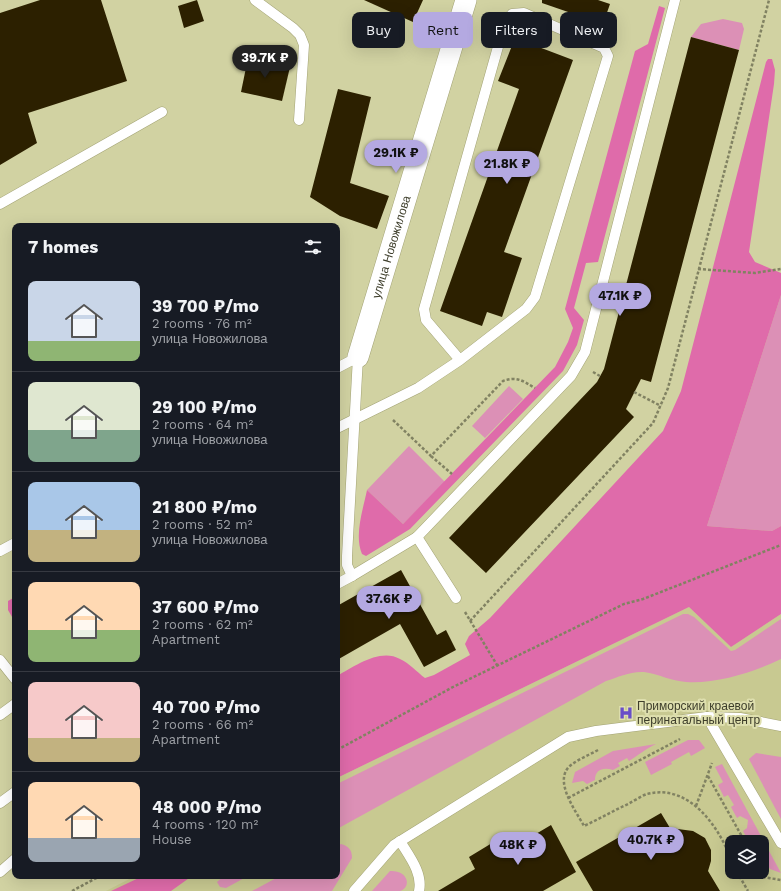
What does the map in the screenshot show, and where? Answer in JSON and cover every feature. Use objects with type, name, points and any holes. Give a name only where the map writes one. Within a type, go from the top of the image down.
[{"type":"street","name":"улица Новожилова","points":[[358,357],[466,0]]},
{"type":"lane","points":[[255,0],[300,35],[304,45],[299,120]]},
{"type":"lane","points":[[340,582],[417,537],[571,376],[585,352],[675,0]]},
{"type":"lane","points":[[340,426],[378,406],[418,388],[460,360],[526,309],[535,297],[608,56],[604,48],[524,13],[512,14],[505,22],[424,309],[426,320],[460,360]]},
{"type":"lane","points":[[0,204],[162,112]]},
{"type":"lane","points":[[340,366],[358,357]]},
{"type":"lane","points":[[352,576],[347,565],[347,556],[353,419],[358,357]]},
{"type":"lane","points":[[417,537],[456,598]]},
{"type":"lane","points":[[0,551],[12,545]]},
{"type":"lane","points":[[0,660],[12,675]]},
{"type":"lane","points":[[0,715],[12,706]]},
{"type":"lane","points":[[354,891],[376,863],[394,844],[568,737],[596,731],[707,717],[740,718],[781,726]]},
{"type":"lane","points":[[707,717],[781,843]]},
{"type":"lane","points":[[0,804],[12,794]]},
{"type":"lane","points":[[400,841],[416,869],[420,880],[419,891]]},
{"type":"lane","points":[[0,872],[12,862]]},
{"type":"path","points":[[470,620],[653,422],[661,406],[668,388],[769,0]]},
{"type":"path","points":[[698,269],[755,273],[781,269]]},
{"type":"path","points":[[431,456],[503,381],[512,378],[520,378],[550,398]]},
{"type":"path","points":[[634,392],[661,406]]},
{"type":"path","points":[[378,406],[431,456],[466,486]]},
{"type":"path","points":[[340,748],[496,665],[624,604],[643,599],[781,545]]},
{"type":"path","points":[[456,598],[496,665]]},
{"type":"path","points":[[677,735],[685,734]]},
{"type":"path","points":[[568,798],[683,738]]},
{"type":"path","points":[[602,748],[570,766],[564,776],[564,788],[584,826],[646,795],[659,792],[674,795],[696,806],[714,824],[725,843]]},
{"type":"path","points":[[696,806],[715,757]]},
{"type":"path","points":[[708,776],[741,835]]},
{"type":"path","points":[[769,878],[781,880]]},
{"type":"path","points":[[72,891],[94,879]]},
{"type":"path","points":[[741,879],[748,891]]},
{"type":"shaded area","points":[[659,6],[665,8],[598,262],[586,263],[574,308],[584,320],[577,345],[563,371],[410,529],[366,556],[362,554],[359,531],[367,490],[403,524],[555,367],[568,342],[573,328],[565,309],[635,51],[648,44]]},
{"type":"shaded area","points":[[723,19],[742,23],[744,29],[739,50],[691,37],[701,24]]},
{"type":"shaded area","points":[[768,59],[772,59],[775,70],[774,84],[749,252],[755,262],[781,273],[781,295],[707,526],[772,531],[781,526],[781,614],[731,647],[689,607],[340,777],[340,674],[360,663],[376,657],[392,656],[410,665],[425,678],[434,675],[470,655],[465,644],[469,636],[490,618],[663,431],[681,391]]},
{"type":"shaded area","points":[[781,295],[781,526],[772,531],[707,526]]},
{"type":"shaded area","points":[[509,386],[523,399],[485,438],[472,426]]},
{"type":"shaded area","points":[[409,446],[445,482],[403,524],[367,490]]},
{"type":"shaded area","points":[[12,599],[12,617],[8,610],[8,601]]},
{"type":"shaded area","name":"Приморский краевой перинатальный центр","points":[[689,607],[731,647],[781,614],[781,891],[106,891],[129,879],[340,879],[340,777]]},
{"type":"shaded area","points":[[683,614],[688,614],[694,617],[731,651],[735,650],[781,619],[781,659],[747,673],[710,681],[686,682],[644,672],[634,672],[606,681],[340,827],[340,783]]},
{"type":"shaded area","points":[[688,740],[699,740],[705,748],[691,756],[689,752],[671,762],[672,764],[651,775],[645,762]]},
{"type":"shaded area","points":[[656,744],[629,761],[627,758],[618,763],[620,766],[613,770],[603,769],[598,771],[595,776],[595,780],[587,784],[583,781],[572,783],[575,772],[613,751]]},
{"type":"shaded area","points":[[756,753],[781,757],[781,819],[749,759]]},
{"type":"shaded area","points":[[722,764],[760,835],[745,835],[743,831],[747,828],[748,820],[740,816],[737,818],[731,807],[734,805],[728,795],[724,797],[718,785],[723,782],[715,767]]},
{"type":"shaded area","points":[[340,844],[349,848],[352,858],[340,878]]},
{"type":"shaded area","points":[[769,851],[781,873],[769,867]]},
{"type":"shaded area","points":[[390,871],[396,871],[404,876],[407,883],[404,889],[400,891],[372,891]]},
{"type":"shaded area","points":[[137,879],[188,879],[171,891],[111,891]]},
{"type":"shaded area","points":[[220,879],[242,879],[226,888],[220,887],[217,882]]},
{"type":"shaded area","points":[[274,879],[339,879],[332,891],[252,891]]},
{"type":"building","points":[[40,0],[101,0],[127,81],[28,113],[37,143],[0,165],[0,13]]},
{"type":"building","points":[[197,0],[204,21],[184,28],[178,6]]},
{"type":"building","points":[[364,0],[423,0],[418,12],[413,12],[413,22],[405,18],[405,12],[391,12]]},
{"type":"building","points":[[542,0],[598,0],[610,4],[607,12],[568,12],[542,3]]},
{"type":"building","points":[[691,37],[739,50],[651,382],[641,379],[626,409],[634,417],[486,573],[449,538],[597,382],[604,369]]},
{"type":"building","points":[[511,48],[541,48],[573,60],[504,252],[522,258],[502,317],[487,312],[482,326],[440,311],[519,89],[498,81]]},
{"type":"building","points":[[248,58],[290,67],[282,101],[241,92]]},
{"type":"building","points":[[338,89],[371,97],[350,183],[389,196],[377,229],[340,216],[310,197]]},
{"type":"building","points":[[401,570],[437,635],[446,630],[456,650],[424,667],[400,624],[340,658],[340,604]]},
{"type":"building","points":[[661,813],[670,828],[693,831],[705,838],[711,850],[711,861],[708,871],[720,891],[593,891],[576,862]]},
{"type":"building","points":[[551,825],[576,872],[543,891],[438,891],[475,869],[469,857],[497,840],[504,853]]},
{"type":"place","name":"Приморский краевой перинатальный центр","points":[[626,713]]}]
